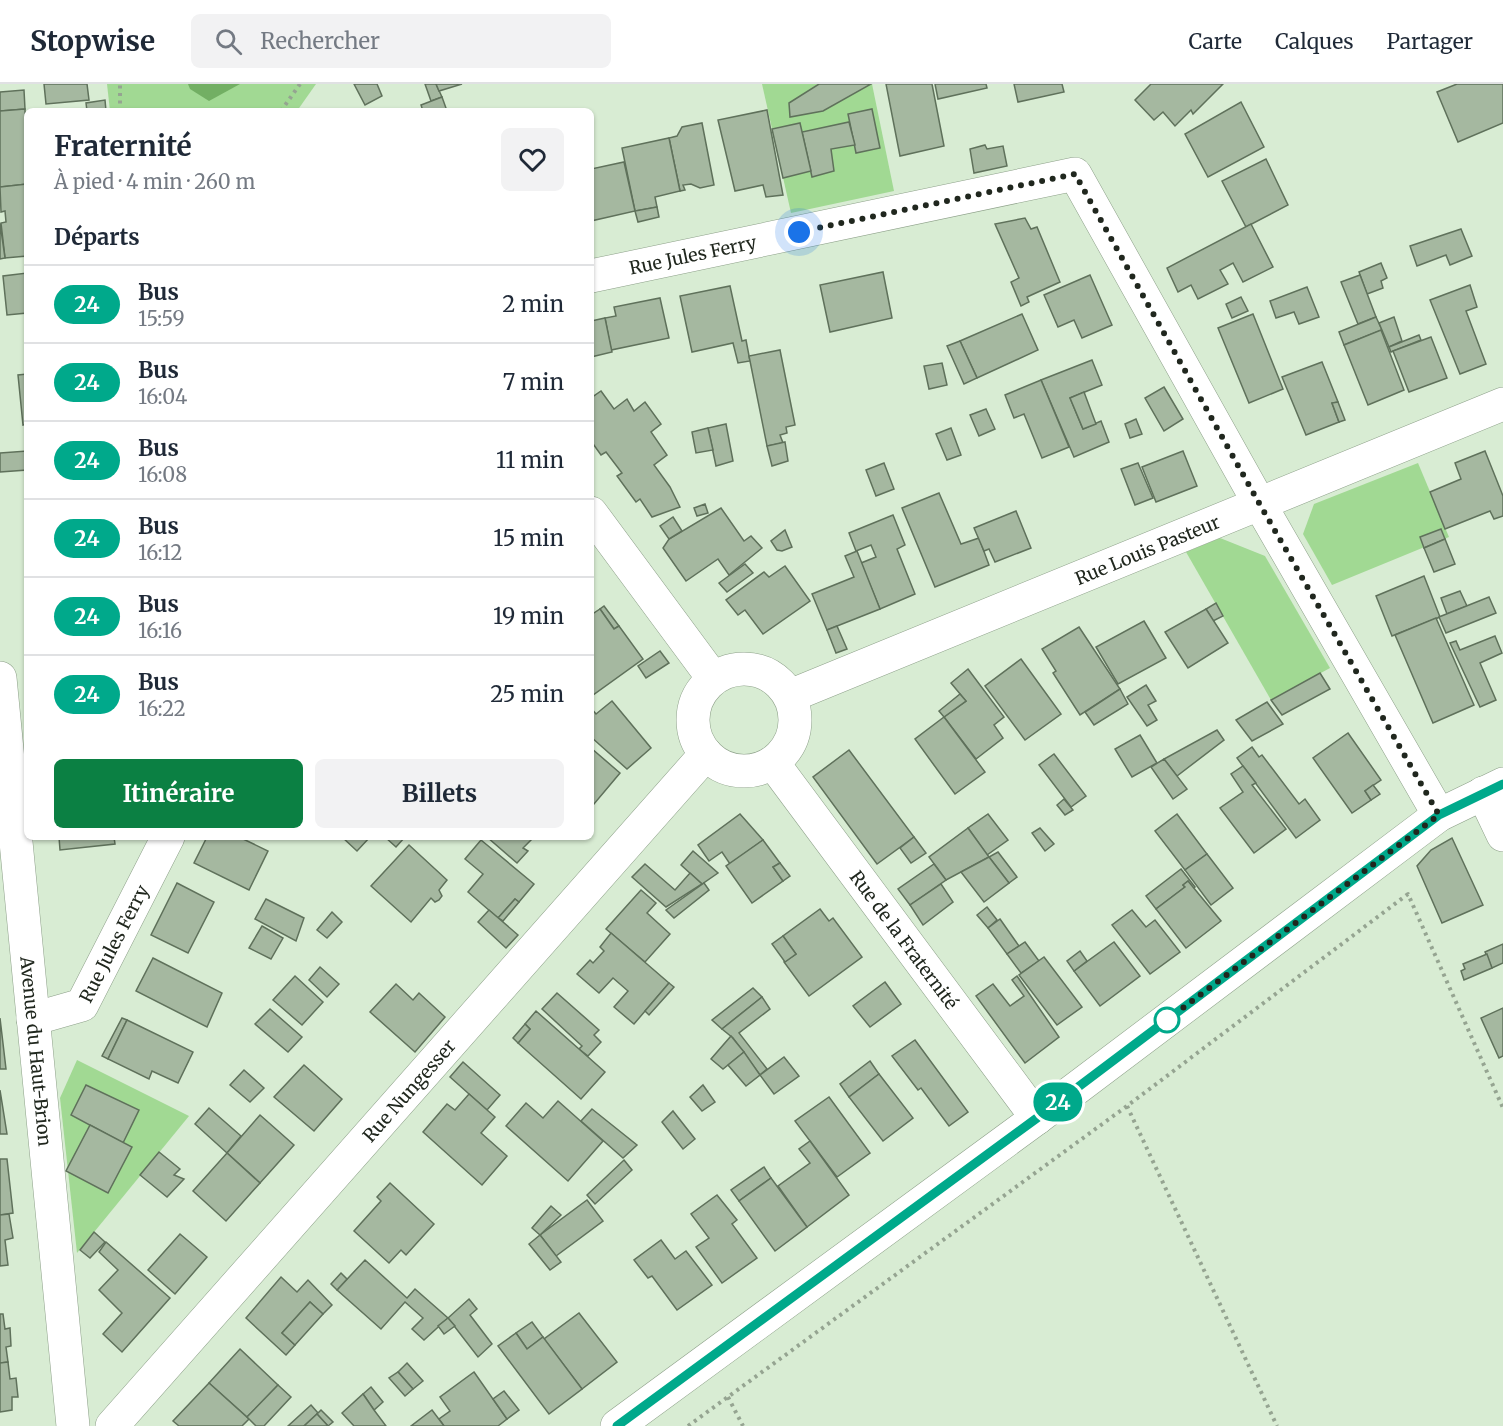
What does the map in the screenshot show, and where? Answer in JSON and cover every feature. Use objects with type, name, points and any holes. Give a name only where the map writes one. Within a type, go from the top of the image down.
[{"type":"street","name":"Rue Jules Ferry","points":[[594,275],[1075,174],[1259,503]]},
{"type":"street","name":"Rue Louis Pasteur","points":[[790,696],[1503,404]]},
{"type":"street","points":[[1259,503],[1439,815]]},
{"type":"street","points":[[594,517],[713,678]]},
{"type":"street","points":[[729,670],[765,672],[780,682],[790,696],[795,710],[794,732],[784,753],[773,763],[760,769],[730,770],[706,754],[696,740],[693,715],[701,691],[713,678],[729,670]]},
{"type":"street","name":"Avenue du Haut-Brion","points":[[0,678],[73,1426]]},
{"type":"street","name":"Rue Nungesser","points":[[112,1426],[706,754]]},
{"type":"street","name":"Rue de la Fraternité","points":[[773,763],[1037,1118]]},
{"type":"street","points":[[617,1426],[1037,1118],[1439,815],[1493,788],[1503,835]]},
{"type":"street","name":"Rue Jules Ferry","points":[[33,1019],[82,1005],[166,840]]},
{"type":"path","points":[[120,84],[120,108]]},
{"type":"path","points":[[283,108],[300,84]]},
{"type":"path","points":[[688,1426],[1127,1106],[1408,894],[1503,1108]]},
{"type":"path","points":[[1127,1106],[1278,1426]]},
{"type":"path","points":[[728,1397],[743,1426]]},
{"type":"shaded area","points":[[107,84],[316,84],[299,108],[110,108]]},
{"type":"shaded area","points":[[188,84],[240,84],[209,101],[190,89]]},
{"type":"shaded area","points":[[762,84],[872,84],[894,191],[791,213]]},
{"type":"shaded area","points":[[1418,463],[1449,537],[1332,585],[1303,534],[1314,504]]},
{"type":"shaded area","points":[[1220,538],[1265,556],[1330,668],[1271,700],[1186,552]]},
{"type":"shaded area","points":[[77,1060],[189,1116],[77,1253],[60,1098]]},
{"type":"building","points":[[44,84],[87,84],[89,100],[46,104]]},
{"type":"building","points":[[354,84],[377,84],[382,96],[365,105]]},
{"type":"building","points":[[425,84],[436,84],[442,97],[431,101]]},
{"type":"building","points":[[436,84],[462,84],[439,91]]},
{"type":"building","points":[[819,84],[871,84],[823,111],[790,117],[789,103]]},
{"type":"building","points":[[886,84],[932,84],[944,146],[900,156]]},
{"type":"building","points":[[935,84],[986,84],[987,88],[938,99]]},
{"type":"building","points":[[1014,84],[1062,84],[1064,92],[1018,102]]},
{"type":"building","points":[[1151,84],[1223,84],[1193,114],[1191,110],[1175,126],[1163,112],[1154,120],[1135,100]]},
{"type":"building","points":[[1457,84],[1503,84],[1503,123],[1458,142],[1437,92]]},
{"type":"building","points":[[24,90],[25,108],[0,111],[0,92]]},
{"type":"building","points":[[442,97],[446,108],[422,108],[421,105]]},
{"type":"building","points":[[105,100],[106,108],[87,108],[86,103]]},
{"type":"building","points":[[1241,102],[1264,147],[1208,177],[1185,134]]},
{"type":"building","points":[[24,109],[24,184],[0,187],[0,111]]},
{"type":"building","points":[[872,109],[880,148],[856,153],[848,114]]},
{"type":"building","points":[[767,110],[783,195],[766,197],[763,185],[735,191],[718,120]]},
{"type":"building","points":[[849,122],[855,145],[831,149],[834,171],[812,177],[802,132]]},
{"type":"building","points":[[702,123],[714,185],[700,188],[691,184],[683,185],[685,190],[680,191],[669,138],[677,136],[682,127]]},
{"type":"building","points":[[800,123],[811,171],[783,178],[772,129]]},
{"type":"building","points":[[669,138],[680,191],[655,197],[657,207],[635,211],[622,148]]},
{"type":"building","points":[[985,145],[987,149],[1003,146],[1007,166],[974,173],[970,149]]},
{"type":"building","points":[[1266,159],[1288,205],[1246,227],[1222,181]]},
{"type":"building","points":[[624,162],[635,211],[594,220],[594,168]]},
{"type":"building","points":[[24,184],[24,256],[5,258],[1,223],[6,222],[5,211],[1,212],[0,187]]},
{"type":"building","points":[[657,207],[659,217],[638,222],[635,211]]},
{"type":"building","points":[[1025,218],[1031,229],[1037,227],[1060,282],[1027,297],[1029,302],[1021,306],[1011,282],[1019,278],[995,224]]},
{"type":"building","points":[[0,223],[5,258],[0,259]]},
{"type":"building","points":[[1251,224],[1273,267],[1243,282],[1233,263],[1220,270],[1228,284],[1198,299],[1191,285],[1178,292],[1167,268]]},
{"type":"building","points":[[1461,229],[1472,256],[1450,265],[1446,255],[1417,266],[1410,246]]},
{"type":"building","points":[[1381,263],[1387,278],[1381,281],[1383,288],[1367,294],[1359,272]]},
{"type":"building","points":[[883,272],[892,318],[830,332],[820,285]]},
{"type":"building","points":[[24,273],[24,313],[7,315],[3,276]]},
{"type":"building","points":[[1090,275],[1112,325],[1082,338],[1074,320],[1058,327],[1044,295]]},
{"type":"building","points":[[1360,275],[1376,317],[1358,324],[1341,282]]},
{"type":"building","points":[[1470,285],[1477,307],[1466,311],[1486,364],[1460,374],[1430,300]]},
{"type":"building","points":[[730,286],[742,341],[746,340],[750,361],[738,363],[733,343],[692,352],[680,296]]},
{"type":"building","points":[[1307,287],[1319,317],[1299,324],[1294,312],[1276,318],[1270,301]]},
{"type":"building","points":[[1241,297],[1248,311],[1232,318],[1226,304]]},
{"type":"building","points":[[660,298],[669,338],[611,350],[605,318],[616,316],[614,307]]},
{"type":"building","points":[[1022,314],[1038,350],[977,378],[960,341]]},
{"type":"building","points":[[1253,314],[1283,389],[1249,403],[1218,328]]},
{"type":"building","points":[[1376,317],[1382,330],[1344,345],[1339,332]]},
{"type":"building","points":[[1394,317],[1402,341],[1389,347],[1379,323]]},
{"type":"building","points":[[605,318],[612,352],[594,356],[594,320]]},
{"type":"building","points":[[1381,330],[1404,390],[1368,405],[1344,345]]},
{"type":"building","points":[[1419,335],[1421,340],[1391,352],[1389,347]]},
{"type":"building","points":[[1431,337],[1447,378],[1409,392],[1393,351]]},
{"type":"building","points":[[960,341],[977,378],[964,384],[947,346]]},
{"type":"building","points":[[780,350],[795,425],[786,427],[787,433],[780,435],[783,443],[767,446],[749,356]]},
{"type":"building","points":[[1092,360],[1102,385],[1070,398],[1083,429],[1101,421],[1109,442],[1074,457],[1041,380]]},
{"type":"building","points":[[1322,362],[1338,402],[1332,403],[1339,422],[1306,435],[1282,377]]},
{"type":"building","points":[[942,363],[947,385],[929,389],[924,366]]},
{"type":"building","points":[[24,374],[23,425],[18,375]]},
{"type":"building","points":[[1041,380],[1069,447],[1042,458],[1024,414],[1014,418],[1005,395]]},
{"type":"building","points":[[1164,387],[1183,419],[1164,431],[1145,398]]},
{"type":"building","points":[[601,391],[614,409],[627,399],[634,411],[645,402],[661,424],[651,432],[667,455],[654,465],[670,487],[680,507],[652,517],[640,499],[636,502],[617,476],[622,473],[606,452],[601,455],[594,445],[594,396]]},
{"type":"building","points":[[1084,392],[1096,424],[1083,429],[1070,398]]},
{"type":"building","points":[[1338,402],[1345,420],[1339,422],[1332,403]]},
{"type":"building","points":[[986,409],[995,429],[979,436],[970,415]]},
{"type":"building","points":[[1136,419],[1142,434],[1130,438],[1125,424]]},
{"type":"building","points":[[726,424],[733,461],[716,466],[708,428]]},
{"type":"building","points":[[708,428],[713,450],[696,453],[692,432]]},
{"type":"building","points":[[951,428],[961,455],[947,460],[936,434]]},
{"type":"building","points":[[785,442],[788,461],[772,466],[767,446]]},
{"type":"building","points":[[24,451],[24,470],[0,472],[0,453]]},
{"type":"building","points":[[1183,451],[1197,486],[1156,502],[1142,467]]},
{"type":"building","points":[[1485,451],[1503,496],[1503,516],[1494,519],[1490,511],[1445,529],[1430,492],[1461,479],[1455,463]]},
{"type":"building","points":[[884,463],[894,489],[876,496],[866,470]]},
{"type":"building","points":[[1138,463],[1153,498],[1135,505],[1121,469]]},
{"type":"building","points":[[939,493],[961,544],[979,538],[989,565],[935,587],[902,508]]},
{"type":"building","points":[[705,504],[708,513],[697,516],[694,508]]},
{"type":"building","points":[[721,508],[744,541],[751,536],[762,548],[729,575],[718,559],[686,581],[663,548],[669,539]]},
{"type":"building","points":[[1016,511],[1031,548],[995,562],[989,549],[984,551],[974,528]]},
{"type":"building","points":[[893,515],[905,545],[897,549],[915,594],[880,609],[861,563],[876,557],[871,545],[856,551],[849,533]]},
{"type":"building","points":[[673,517],[682,531],[669,539],[660,526]]},
{"type":"building","points":[[1441,529],[1445,539],[1424,548],[1420,537]]},
{"type":"building","points":[[785,530],[792,547],[782,551],[777,550],[771,541]]},
{"type":"building","points":[[1445,539],[1455,564],[1434,572],[1424,548]]},
{"type":"building","points":[[857,551],[880,609],[827,630],[812,594],[854,577],[845,556]]},
{"type":"building","points":[[745,564],[753,573],[727,592],[719,583]]},
{"type":"building","points":[[785,566],[810,601],[763,634],[745,610],[738,615],[726,600],[764,572],[769,577]]},
{"type":"building","points":[[1424,576],[1440,617],[1392,636],[1376,596]]},
{"type":"building","points":[[1460,591],[1467,606],[1447,614],[1441,598]]},
{"type":"building","points":[[1489,597],[1496,613],[1446,633],[1439,617]]},
{"type":"building","points":[[1216,603],[1223,616],[1213,621],[1206,609]]},
{"type":"building","points":[[604,606],[619,626],[614,629],[600,609]]},
{"type":"building","points":[[600,609],[614,629],[619,626],[643,659],[594,694],[594,613]]},
{"type":"building","points":[[1206,609],[1228,643],[1188,668],[1165,632]]},
{"type":"building","points":[[1436,618],[1474,705],[1433,723],[1395,635]]},
{"type":"building","points":[[1144,621],[1166,658],[1118,684],[1096,647]]},
{"type":"building","points":[[837,626],[847,649],[836,653],[827,630]]},
{"type":"building","points":[[1079,627],[1120,689],[1080,715],[1053,673],[1056,671],[1042,649]]},
{"type":"building","points":[[1495,636],[1502,653],[1480,663],[1496,700],[1480,707],[1450,643],[1456,641],[1460,650]]},
{"type":"building","points":[[660,651],[669,663],[646,678],[638,666]]},
{"type":"building","points":[[1021,659],[1061,714],[1025,740],[985,686]]},
{"type":"building","points":[[968,669],[1004,717],[994,725],[1003,738],[976,759],[944,717],[966,701],[951,683]]},
{"type":"building","points":[[1320,673],[1330,689],[1282,715],[1271,700]]},
{"type":"building","points":[[1146,685],[1156,701],[1148,705],[1157,720],[1147,726],[1127,697]]},
{"type":"building","points":[[1120,689],[1128,704],[1094,725],[1085,712]]},
{"type":"building","points":[[960,694],[966,701],[944,717],[939,711]]},
{"type":"building","points":[[612,701],[651,748],[627,769],[594,740],[594,712],[596,714]]},
{"type":"building","points":[[1267,702],[1283,724],[1252,741],[1236,720]]},
{"type":"building","points":[[944,717],[985,772],[955,794],[915,739]]},
{"type":"building","points":[[1217,730],[1224,740],[1177,776],[1164,759]]},
{"type":"building","points":[[1348,733],[1381,780],[1365,791],[1371,800],[1352,813],[1313,758]]},
{"type":"building","points":[[1140,735],[1157,763],[1132,777],[1115,749]]},
{"type":"building","points":[[1252,747],[1259,757],[1262,755],[1299,804],[1305,799],[1320,820],[1296,838],[1237,758]]},
{"type":"building","points":[[849,750],[914,837],[877,864],[813,777]]},
{"type":"building","points":[[594,751],[620,773],[594,804]]},
{"type":"building","points":[[1054,754],[1086,796],[1071,807],[1039,765]]},
{"type":"building","points":[[1164,759],[1187,789],[1173,799],[1151,767]]},
{"type":"building","points":[[1243,766],[1256,783],[1252,785],[1286,829],[1254,853],[1220,808],[1243,792],[1231,774]]},
{"type":"building","points":[[1373,785],[1380,794],[1371,800],[1365,791]]},
{"type":"building","points":[[1064,799],[1073,810],[1065,815],[1057,805]]},
{"type":"building","points":[[740,814],[763,840],[730,864],[722,852],[709,861],[698,845]]},
{"type":"building","points":[[988,814],[1008,840],[987,855],[968,828]]},
{"type":"building","points":[[1177,814],[1207,854],[1185,870],[1155,831]]},
{"type":"building","points":[[968,828],[989,857],[946,880],[929,857]]},
{"type":"building","points":[[1040,828],[1054,844],[1045,851],[1032,833]]},
{"type":"building","points":[[914,837],[926,853],[911,863],[900,848]]},
{"type":"building","points":[[1452,838],[1483,905],[1442,923],[1417,866],[1431,850]]},
{"type":"building","points":[[59,840],[114,840],[115,844],[60,850]]},
{"type":"building","points":[[206,840],[245,840],[268,851],[249,890],[194,863]]},
{"type":"building","points":[[345,840],[367,840],[357,851]]},
{"type":"building","points":[[388,840],[402,840],[396,847]]},
{"type":"building","points":[[481,840],[534,884],[519,902],[515,899],[498,918],[468,892],[483,874],[465,859]]},
{"type":"building","points":[[490,840],[531,840],[523,848],[528,851],[517,863]]},
{"type":"building","points":[[763,840],[780,863],[773,867],[783,881],[752,903],[726,866]]},
{"type":"building","points":[[409,845],[447,880],[439,890],[442,896],[439,900],[435,902],[431,898],[411,922],[371,886]]},
{"type":"building","points":[[693,851],[718,873],[702,884],[681,865]]},
{"type":"building","points":[[998,852],[1017,877],[1009,883],[989,857]]},
{"type":"building","points":[[1207,854],[1233,888],[1211,905],[1185,870]]},
{"type":"building","points":[[989,857],[1009,883],[984,902],[961,872]]},
{"type":"building","points":[[780,863],[790,876],[783,881],[773,867]]},
{"type":"building","points":[[645,864],[675,890],[690,873],[702,884],[666,907],[632,877]]},
{"type":"building","points":[[934,864],[946,880],[910,905],[898,889]]},
{"type":"building","points":[[1181,869],[1195,887],[1193,889],[1188,881],[1183,885],[1185,887],[1156,909],[1146,896]]},
{"type":"building","points":[[1188,881],[1221,921],[1186,948],[1156,909],[1185,887],[1183,885]]},
{"type":"building","points":[[177,883],[214,902],[188,953],[151,935]]},
{"type":"building","points":[[704,883],[709,890],[674,918],[666,910]]},
{"type":"building","points":[[941,884],[953,902],[923,925],[910,905]]},
{"type":"building","points":[[641,890],[656,903],[647,913],[670,934],[645,962],[606,929]]},
{"type":"building","points":[[266,899],[304,918],[296,941],[255,919]]},
{"type":"building","points":[[515,899],[519,902],[503,921],[498,918]]},
{"type":"building","points":[[987,907],[997,920],[988,928],[977,915]]},
{"type":"building","points":[[820,909],[829,921],[833,918],[862,957],[809,996],[784,962],[796,954],[783,936]]},
{"type":"building","points":[[489,910],[518,935],[506,948],[478,922]]},
{"type":"building","points":[[1132,910],[1146,927],[1155,920],[1180,952],[1150,974],[1112,925]]},
{"type":"building","points":[[332,912],[342,922],[327,938],[317,930]]},
{"type":"building","points":[[1000,919],[1019,946],[1007,954],[988,928]]},
{"type":"building","points":[[262,926],[283,938],[271,959],[249,948]]},
{"type":"building","points":[[611,933],[669,983],[634,1024],[614,1007],[628,991],[613,978],[599,993],[577,974],[590,960],[593,963],[604,951],[600,947]]},
{"type":"building","points":[[783,936],[796,954],[785,962],[772,944]]},
{"type":"building","points":[[1025,942],[1039,961],[1021,973],[1007,954]]},
{"type":"building","points":[[1114,942],[1140,976],[1100,1006],[1074,971]]},
{"type":"building","points":[[1503,944],[1503,963],[1492,968],[1485,952]]},
{"type":"building","points":[[1080,951],[1087,961],[1074,971],[1067,961]]},
{"type":"building","points":[[1487,954],[1492,968],[1464,980],[1461,971],[1465,969],[1463,964]]},
{"type":"building","points":[[1044,957],[1082,1007],[1057,1025],[1019,975]]},
{"type":"building","points":[[153,958],[222,993],[207,1027],[136,991]]},
{"type":"building","points":[[320,967],[339,984],[327,997],[309,980]]},
{"type":"building","points":[[295,976],[323,1002],[302,1025],[273,1000]]},
{"type":"building","points":[[1017,976],[1059,1037],[1025,1063],[976,996],[993,984],[1010,1006],[1024,996],[1012,980]]},
{"type":"building","points":[[885,982],[901,1004],[870,1027],[853,1006]]},
{"type":"building","points":[[669,983],[674,987],[649,1015],[645,1011]]},
{"type":"building","points":[[396,984],[413,1000],[419,993],[445,1017],[415,1052],[370,1012]]},
{"type":"building","points":[[753,988],[762,997],[722,1029],[712,1020]]},
{"type":"building","points":[[557,993],[599,1030],[594,1035],[601,1042],[588,1056],[579,1049],[582,1046],[542,1009]]},
{"type":"building","points":[[762,997],[770,1009],[739,1033],[767,1069],[760,1075],[733,1038],[722,1029]]},
{"type":"building","points":[[1503,1008],[1503,1056],[1499,1058],[1481,1018]]},
{"type":"building","points":[[270,1009],[302,1037],[288,1052],[255,1024]]},
{"type":"building","points":[[536,1011],[605,1072],[581,1099],[518,1043],[530,1029],[525,1024]]},
{"type":"building","points":[[0,1018],[6,1069],[0,1069]]},
{"type":"building","points":[[122,1018],[127,1020],[108,1059],[102,1056]]},
{"type":"building","points":[[127,1020],[193,1052],[178,1083],[152,1071],[149,1079],[108,1059]]},
{"type":"building","points":[[525,1024],[530,1029],[518,1043],[513,1038]]},
{"type":"building","points":[[731,1036],[744,1052],[723,1069],[711,1059]]},
{"type":"building","points":[[915,1040],[968,1112],[949,1126],[921,1088],[918,1090],[892,1056]]},
{"type":"building","points":[[744,1052],[760,1075],[746,1086],[728,1065]]},
{"type":"building","points":[[784,1057],[799,1076],[774,1094],[760,1075]]},
{"type":"building","points":[[870,1061],[879,1074],[849,1097],[840,1084]]},
{"type":"building","points":[[463,1062],[500,1095],[487,1110],[450,1077]]},
{"type":"building","points":[[304,1065],[342,1099],[314,1131],[274,1097]]},
{"type":"building","points":[[244,1070],[264,1088],[250,1102],[230,1085]]},
{"type":"building","points":[[879,1074],[913,1118],[883,1141],[849,1097]]},
{"type":"building","points":[[86,1085],[139,1110],[123,1143],[71,1115]]},
{"type":"building","points":[[703,1085],[715,1102],[702,1111],[690,1097]]},
{"type":"building","points":[[0,1090],[7,1134],[0,1134]]},
{"type":"building","points":[[469,1094],[495,1117],[481,1133],[507,1156],[482,1185],[423,1132],[447,1104],[455,1110]]},
{"type":"building","points":[[829,1097],[870,1153],[837,1177],[795,1121]]},
{"type":"building","points":[[558,1101],[603,1141],[568,1181],[506,1126],[526,1103],[543,1118]]},
{"type":"building","points":[[209,1108],[241,1136],[227,1153],[195,1124]]},
{"type":"building","points":[[592,1109],[637,1145],[623,1158],[581,1121]]},
{"type":"building","points":[[673,1111],[695,1139],[683,1149],[662,1122]]},
{"type":"building","points":[[260,1115],[294,1145],[260,1183],[227,1153]]},
{"type":"building","points":[[90,1125],[132,1147],[108,1193],[66,1171]]},
{"type":"building","points":[[810,1141],[849,1195],[807,1227],[778,1186],[810,1163],[799,1149]]},
{"type":"building","points":[[159,1152],[180,1169],[174,1175],[184,1179],[167,1197],[140,1175]]},
{"type":"building","points":[[227,1153],[260,1183],[226,1221],[193,1191]]},
{"type":"building","points":[[0,1159],[7,1159],[13,1213],[0,1215]]},
{"type":"building","points":[[624,1160],[632,1170],[595,1204],[587,1195]]},
{"type":"building","points":[[764,1167],[771,1178],[739,1201],[731,1190]]},
{"type":"building","points":[[771,1178],[807,1227],[775,1251],[739,1201]]},
{"type":"building","points":[[390,1183],[434,1224],[406,1255],[401,1250],[389,1263],[354,1231],[381,1201],[377,1197]]},
{"type":"building","points":[[717,1195],[737,1220],[732,1224],[757,1258],[722,1283],[696,1247],[709,1238],[691,1214]]},
{"type":"building","points":[[587,1200],[603,1221],[556,1256],[540,1235]]},
{"type":"building","points":[[551,1206],[561,1215],[540,1235],[532,1228]]},
{"type":"building","points":[[9,1214],[13,1238],[5,1240],[8,1265],[0,1266],[0,1215]]},
{"type":"building","points":[[94,1232],[105,1242],[90,1258],[80,1250]]},
{"type":"building","points":[[180,1234],[207,1257],[175,1294],[148,1270]]},
{"type":"building","points":[[540,1235],[561,1262],[550,1270],[529,1244]]},
{"type":"building","points":[[661,1240],[675,1259],[686,1251],[712,1285],[677,1310],[652,1276],[648,1278],[634,1260]]},
{"type":"building","points":[[106,1242],[170,1298],[122,1352],[103,1334],[122,1313],[99,1290],[118,1270],[99,1252]]},
{"type":"building","points":[[365,1260],[407,1298],[415,1289],[448,1318],[424,1340],[412,1329],[423,1318],[405,1302],[381,1329],[337,1290]]},
{"type":"building","points":[[341,1273],[347,1279],[337,1290],[331,1284]]},
{"type":"building","points":[[281,1277],[297,1292],[308,1280],[332,1305],[323,1314],[310,1302],[282,1333],[295,1345],[286,1355],[246,1318]]},
{"type":"building","points":[[469,1299],[477,1309],[470,1315],[492,1344],[478,1357],[448,1318]]},
{"type":"building","points":[[310,1302],[323,1314],[295,1345],[282,1333]]},
{"type":"building","points":[[579,1313],[617,1362],[582,1389],[544,1339]]},
{"type":"building","points":[[0,1314],[3,1314],[5,1329],[10,1328],[11,1346],[6,1347],[8,1362],[0,1363]]},
{"type":"building","points":[[448,1318],[455,1326],[444,1334],[438,1326]]},
{"type":"building","points":[[532,1322],[543,1337],[527,1349],[516,1333]]},
{"type":"building","points":[[516,1333],[527,1349],[543,1337],[582,1389],[549,1414],[498,1346]]},
{"type":"building","points":[[240,1349],[278,1385],[247,1417],[209,1383]]},
{"type":"building","points":[[8,1362],[10,1379],[16,1378],[18,1397],[12,1397],[12,1410],[0,1412],[0,1363]]},
{"type":"building","points":[[407,1363],[423,1381],[413,1389],[398,1372]]},
{"type":"building","points":[[398,1372],[413,1389],[405,1396],[389,1378]]},
{"type":"building","points":[[474,1372],[507,1419],[498,1426],[444,1426],[439,1419],[450,1411],[440,1397]]},
{"type":"building","points":[[209,1383],[249,1419],[242,1426],[179,1426],[173,1421]]},
{"type":"building","points":[[278,1385],[291,1397],[264,1426],[256,1426],[247,1417]]},
{"type":"building","points":[[371,1387],[383,1402],[374,1410],[363,1394]]},
{"type":"building","points":[[504,1391],[519,1410],[507,1419],[493,1399]]},
{"type":"building","points":[[363,1394],[386,1426],[354,1426],[342,1413]]},
{"type":"building","points":[[311,1405],[318,1413],[304,1426],[288,1426]]},
{"type":"building","points":[[321,1410],[333,1422],[328,1426],[317,1414]]},
{"type":"building","points":[[432,1410],[444,1426],[411,1426]]},
{"type":"building","points":[[317,1414],[328,1426],[304,1426]]},
{"type":"bus line","name":"24","points":[[617,1426],[1037,1118],[1439,815],[1503,784]]},
{"type":"route","points":[[799,232],[1075,174],[1259,503],[1439,815],[1167,1020]]}]
